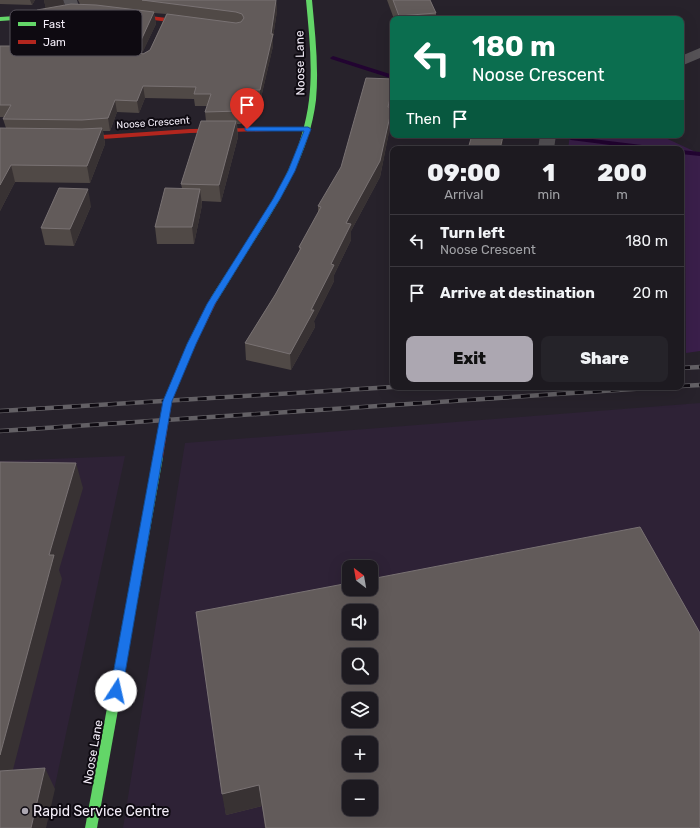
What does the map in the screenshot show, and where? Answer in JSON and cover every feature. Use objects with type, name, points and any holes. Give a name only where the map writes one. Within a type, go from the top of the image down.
[{"type":"street","name":"Noose Lane","points":[[91,828],[168,401],[191,344],[211,304],[277,199],[292,171],[308,129],[313,99],[314,72],[309,0]]},
{"type":"street","points":[[142,17],[201,24]]},
{"type":"street","points":[[0,19],[10,18]]},
{"type":"street","points":[[684,60],[700,52]]},
{"type":"street","name":"Noose Crescent","points":[[62,139],[85,139],[190,131],[308,129]]},
{"type":"shaded area","points":[[570,138],[665,138],[683,146],[568,146]]},
{"type":"shaded area","points":[[684,147],[700,154],[700,351],[686,353]]},
{"type":"shaded area","points":[[700,403],[700,828],[123,828],[185,443]]},
{"type":"shaded area","points":[[125,456],[46,828],[0,828],[0,461]]},
{"type":"building","points":[[142,0],[276,0],[271,34],[273,34],[260,90],[246,90],[240,111],[205,112],[211,94],[194,94],[196,87],[143,86],[137,101],[115,100],[108,118],[82,120],[3,119],[11,105],[0,105],[0,46],[10,46],[10,56],[142,56],[142,54],[150,50],[167,14],[236,23],[241,22],[244,18],[242,14]]},
{"type":"building","points":[[393,0],[430,0],[436,13],[399,16]]},
{"type":"building","points":[[71,4],[96,5],[137,10],[37,10]]},
{"type":"building","points":[[142,11],[154,12],[142,38]]},
{"type":"building","points":[[366,78],[390,79],[390,99],[388,107],[390,107],[390,116],[380,161],[346,223],[351,224],[331,264],[334,265],[311,310],[314,310],[290,354],[245,343],[275,295],[301,248],[299,247],[321,207],[318,206],[341,167]]},
{"type":"building","points":[[201,121],[236,121],[219,185],[181,184]]},
{"type":"building","points":[[0,128],[102,128],[87,166],[11,165],[0,185]]},
{"type":"building","points":[[471,138],[503,138],[501,146],[469,146]]},
{"type":"building","points":[[59,188],[88,189],[70,229],[41,228]]},
{"type":"building","points":[[165,188],[200,189],[192,227],[155,227]]},
{"type":"building","points":[[0,462],[76,463],[49,555],[54,555],[0,755]]},
{"type":"building","points":[[640,527],[700,633],[700,827],[266,828],[259,785],[222,794],[196,612],[342,584],[342,596],[378,596],[378,578]]},
{"type":"building","points":[[45,768],[31,828],[0,828],[0,771]]},
{"type":"waterway","points":[[333,58],[390,76]]},
{"type":"waterway","points":[[571,138],[634,146]]},
{"type":"waterway","points":[[684,152],[700,154]]},
{"type":"railway","points":[[684,368],[700,367]]},
{"type":"railway","points":[[684,386],[700,385]]},
{"type":"railway","points":[[0,411],[390,387]]},
{"type":"railway","points":[[0,431],[618,390]]},
{"type":"traffic: fast","points":[[214,299],[270,211],[283,188],[304,140],[310,115],[314,86],[314,58],[309,0]]},
{"type":"traffic: fast","points":[[0,19],[10,18]]},
{"type":"traffic: fast","points":[[91,828],[158,457]]},
{"type":"traffic: jam","points":[[142,17],[193,23]]},
{"type":"traffic: jam","points":[[73,139],[190,131],[308,129]]},
{"type":"traffic: jam","points":[[158,457],[168,401],[188,352],[214,299]]},
{"type":"place","name":"Rapid Service Centre","points":[[25,811]]},
{"type":"route","points":[[116,691],[168,401],[191,344],[211,304],[277,199],[292,171],[308,129],[247,129]]}]
